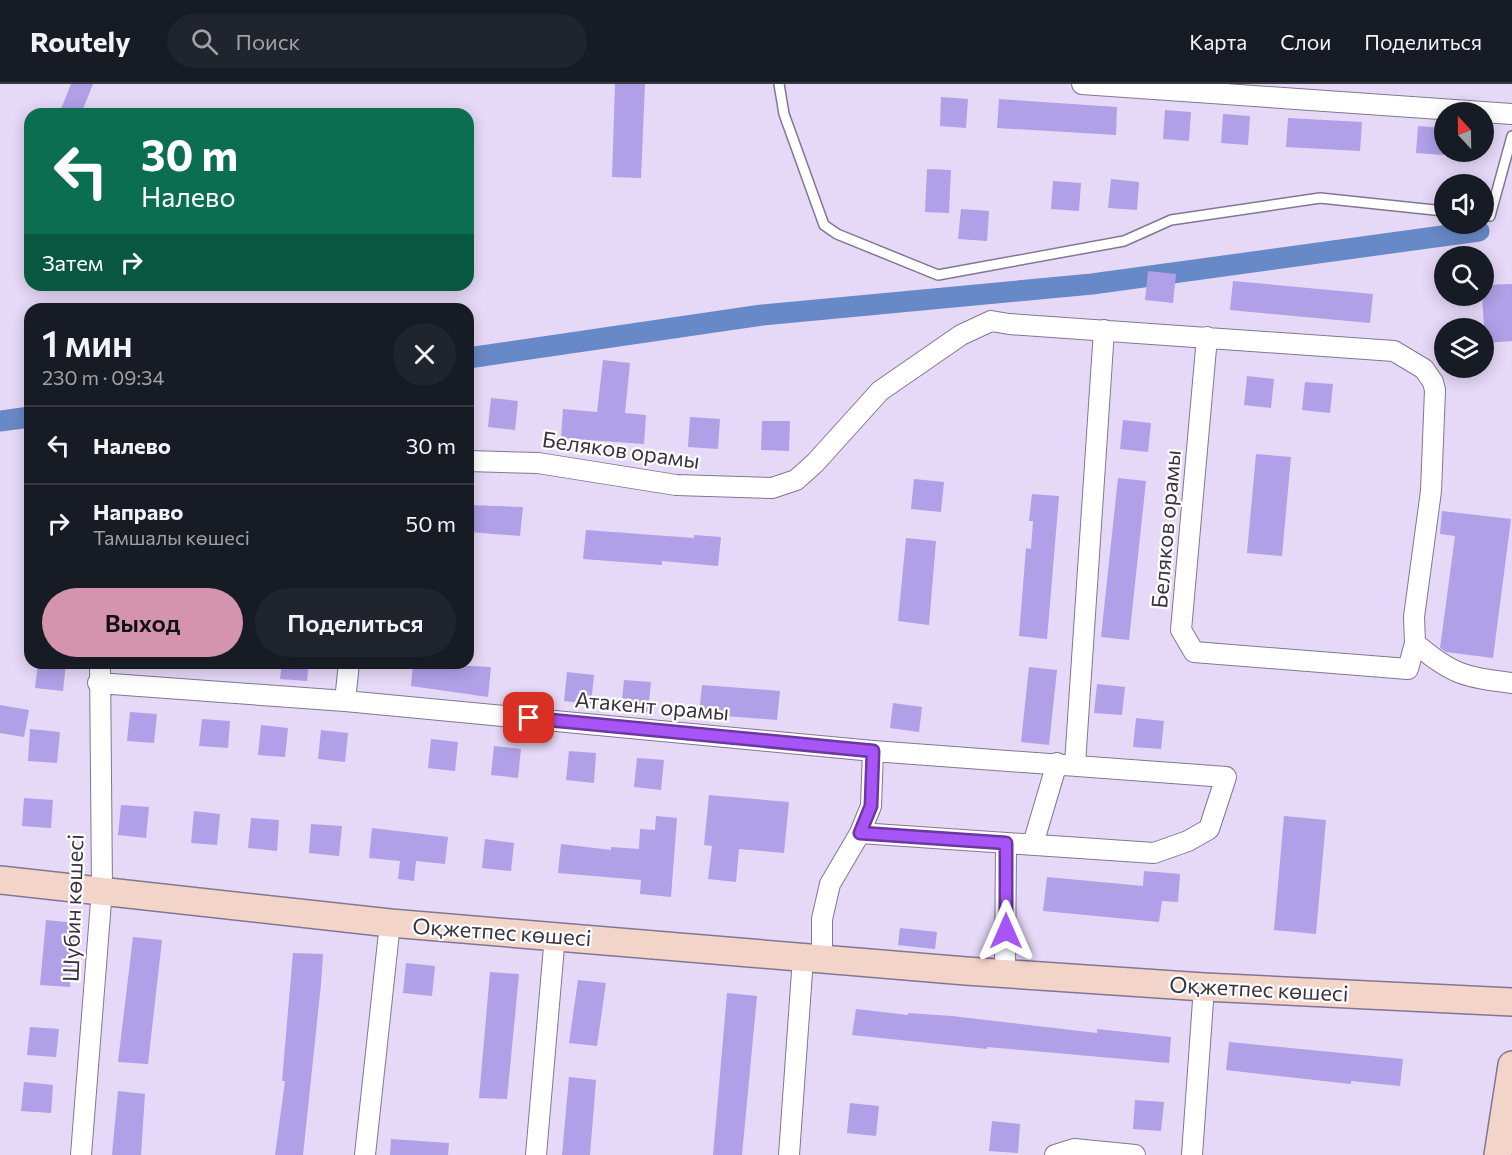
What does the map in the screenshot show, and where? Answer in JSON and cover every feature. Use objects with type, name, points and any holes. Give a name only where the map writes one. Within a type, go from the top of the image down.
[{"type":"street","points":[[1082,84],[1512,114]]},
{"type":"street","name":"Беляков орамы","points":[[474,461],[538,463],[676,485],[772,488],[796,480],[815,463],[880,391],[961,334],[990,321],[1104,330],[1207,337],[1394,351],[1424,369],[1433,382],[1434,452],[1414,617],[1416,643],[1408,669],[1194,652],[1181,630],[1207,337]]},
{"type":"street","points":[[860,833],[1033,844],[1066,764],[1104,330]]},
{"type":"street","points":[[1416,643],[1441,665],[1470,678],[1512,683]]},
{"type":"street","name":"Шубин көшесі","points":[[81,1155],[102,889],[99,669]]},
{"type":"street","points":[[345,701],[348,669]]},
{"type":"street","name":"Атакент орамы","points":[[98,683],[345,701],[873,751],[1226,777],[1209,829],[1180,844],[1154,853],[1033,844]]},
{"type":"street","points":[[789,1155],[813,958],[830,884],[860,833],[871,806],[873,751]]},
{"type":"street","points":[[1005,974],[1006,843]]},
{"type":"street","name":"Оқжетпес көшесі","points":[[0,880],[102,889],[390,923],[1005,974],[1204,987],[1512,1002]]},
{"type":"street","points":[[365,1155],[390,923]]},
{"type":"street","points":[[536,1155],[555,935]]},
{"type":"street","points":[[1192,1155],[1204,987]]},
{"type":"street","points":[[1498,1155],[1512,1065]]},
{"type":"street","points":[[1055,1155],[1074,1149],[1135,1155]]},
{"type":"lane","points":[[779,84],[784,114],[824,225],[837,234],[938,275],[1124,241],[1171,220],[1320,198],[1434,211]]},
{"type":"lane","points":[[1494,201],[1512,136]]},
{"type":"building","points":[[71,84],[93,84],[83,108],[61,108]]},
{"type":"building","points":[[615,84],[645,84],[641,178],[612,177]]},
{"type":"building","points":[[941,97],[968,99],[966,128],[940,126]]},
{"type":"building","points":[[999,99],[1117,107],[1116,135],[997,128]]},
{"type":"building","points":[[1165,110],[1191,112],[1189,141],[1163,139]]},
{"type":"building","points":[[1223,114],[1250,116],[1248,145],[1221,143]]},
{"type":"building","points":[[1288,118],[1362,122],[1360,151],[1286,147]]},
{"type":"building","points":[[1418,126],[1434,127],[1434,154],[1416,153]]},
{"type":"building","points":[[927,169],[951,170],[949,213],[925,212]]},
{"type":"building","points":[[1111,179],[1139,182],[1137,210],[1108,208]]},
{"type":"building","points":[[1053,181],[1081,183],[1079,211],[1051,209]]},
{"type":"building","points":[[961,209],[989,211],[987,241],[958,239]]},
{"type":"building","points":[[1148,271],[1176,274],[1173,303],[1145,300]]},
{"type":"building","points":[[1233,281],[1373,294],[1370,323],[1230,310]]},
{"type":"building","points":[[1512,284],[1512,341],[1494,342],[1494,318],[1483,318],[1483,306],[1494,306],[1494,285]]},
{"type":"building","points":[[603,360],[630,363],[625,413],[646,415],[644,444],[561,438],[563,409],[597,412]]},
{"type":"building","points":[[1247,376],[1274,379],[1271,408],[1244,405]]},
{"type":"building","points":[[1305,382],[1333,384],[1330,413],[1302,410]]},
{"type":"building","points":[[491,398],[518,401],[515,430],[488,427]]},
{"type":"building","points":[[690,417],[720,419],[718,449],[688,447]]},
{"type":"building","points":[[1123,420],[1151,423],[1148,452],[1120,449]]},
{"type":"building","points":[[762,421],[790,421],[789,451],[761,450]]},
{"type":"building","points":[[1256,454],[1291,457],[1282,556],[1247,553]]},
{"type":"building","points":[[1118,478],[1146,481],[1129,640],[1101,637]]},
{"type":"building","points":[[914,479],[944,482],[941,512],[911,509]]},
{"type":"building","points":[[1032,494],[1059,496],[1047,639],[1019,636],[1026,548],[1031,549],[1033,521],[1029,521]]},
{"type":"building","points":[[474,505],[523,507],[520,536],[474,532]]},
{"type":"building","points":[[1442,511],[1511,519],[1493,658],[1446,652],[1440,648],[1455,536],[1440,534]]},
{"type":"building","points":[[586,530],[694,538],[694,535],[721,537],[718,566],[662,561],[662,565],[583,559]]},
{"type":"building","points":[[906,538],[936,541],[929,625],[898,621]]},
{"type":"building","points":[[491,667],[488,697],[411,686],[412,669]]},
{"type":"building","points":[[1029,667],[1057,670],[1049,745],[1021,742]]},
{"type":"building","points":[[37,669],[65,669],[63,691],[35,688]]},
{"type":"building","points":[[281,669],[308,669],[307,681],[280,679]]},
{"type":"building","points":[[567,672],[594,675],[591,704],[564,701]]},
{"type":"building","points":[[624,680],[651,682],[648,712],[621,709]]},
{"type":"building","points":[[1097,684],[1125,687],[1122,715],[1094,713]]},
{"type":"building","points":[[702,685],[780,691],[777,720],[699,714]]},
{"type":"building","points":[[893,703],[922,707],[919,732],[890,728]]},
{"type":"building","points":[[0,705],[29,710],[24,737],[0,733]]},
{"type":"building","points":[[130,712],[157,714],[154,743],[127,741]]},
{"type":"building","points":[[1136,718],[1164,721],[1161,749],[1133,747]]},
{"type":"building","points":[[202,719],[230,721],[228,748],[199,746]]},
{"type":"building","points":[[261,725],[288,728],[285,757],[258,755]]},
{"type":"building","points":[[30,729],[60,732],[57,763],[28,761]]},
{"type":"building","points":[[321,730],[348,733],[345,762],[318,759]]},
{"type":"building","points":[[431,739],[458,742],[455,771],[428,768]]},
{"type":"building","points":[[494,746],[521,749],[518,778],[491,775]]},
{"type":"building","points":[[569,751],[596,753],[594,783],[566,780]]},
{"type":"building","points":[[637,758],[664,760],[661,790],[634,787]]},
{"type":"building","points":[[709,795],[789,802],[784,853],[739,849],[736,882],[708,879],[712,846],[704,845]]},
{"type":"building","points":[[24,798],[53,800],[51,828],[22,826]]},
{"type":"building","points":[[121,805],[149,807],[146,838],[118,835]]},
{"type":"building","points":[[194,811],[220,814],[217,845],[191,843]]},
{"type":"building","points":[[656,816],[677,818],[671,897],[640,894],[641,880],[558,873],[561,844],[611,850],[611,847],[639,849],[640,829],[655,830]]},
{"type":"building","points":[[1284,816],[1326,820],[1316,934],[1274,930]]},
{"type":"building","points":[[251,818],[279,820],[277,851],[248,848]]},
{"type":"building","points":[[311,824],[342,826],[339,856],[309,853]]},
{"type":"building","points":[[372,828],[448,837],[445,864],[416,861],[414,881],[398,879],[400,861],[369,858]]},
{"type":"building","points":[[485,839],[514,843],[511,871],[482,868]]},
{"type":"building","points":[[1144,871],[1180,874],[1178,902],[1162,901],[1159,922],[1043,911],[1047,877],[1143,886]]},
{"type":"building","points":[[46,920],[76,923],[70,987],[40,985]]},
{"type":"building","points":[[900,928],[937,932],[935,949],[898,945]]},
{"type":"building","points":[[133,937],[162,940],[148,1064],[118,1062]]},
{"type":"building","points":[[293,953],[323,954],[321,984],[303,1155],[275,1155],[285,1081],[282,1081]]},
{"type":"building","points":[[406,963],[435,966],[432,996],[403,993]]},
{"type":"building","points":[[490,972],[519,974],[507,1099],[479,1098]]},
{"type":"building","points":[[578,980],[606,983],[597,1046],[569,1043]]},
{"type":"building","points":[[727,993],[757,996],[742,1155],[713,1155]]},
{"type":"building","points":[[856,1009],[908,1015],[908,1013],[952,1016],[1097,1033],[1097,1029],[1171,1037],[1169,1063],[987,1047],[987,1049],[852,1035]]},
{"type":"building","points":[[30,1027],[59,1029],[56,1057],[27,1055]]},
{"type":"building","points":[[1229,1042],[1403,1059],[1400,1086],[1351,1081],[1351,1084],[1226,1070]]},
{"type":"building","points":[[569,1077],[596,1080],[590,1155],[562,1155]]},
{"type":"building","points":[[24,1082],[53,1085],[51,1113],[21,1111]]},
{"type":"building","points":[[118,1091],[145,1094],[141,1155],[112,1155]]},
{"type":"building","points":[[1135,1100],[1164,1102],[1161,1131],[1133,1129]]},
{"type":"building","points":[[850,1103],[879,1106],[876,1136],[847,1133]]},
{"type":"building","points":[[992,1121],[1020,1124],[1018,1153],[989,1151]]},
{"type":"building","points":[[391,1139],[449,1143],[448,1155],[390,1155]]},
{"type":"waterway","points":[[474,357],[762,315],[1092,284],[1457,234]]},
{"type":"waterway","points":[[0,421],[24,418]]},
{"type":"route","points":[[529,718],[873,751],[871,806],[860,833],[1006,843],[1006,931]]}]
